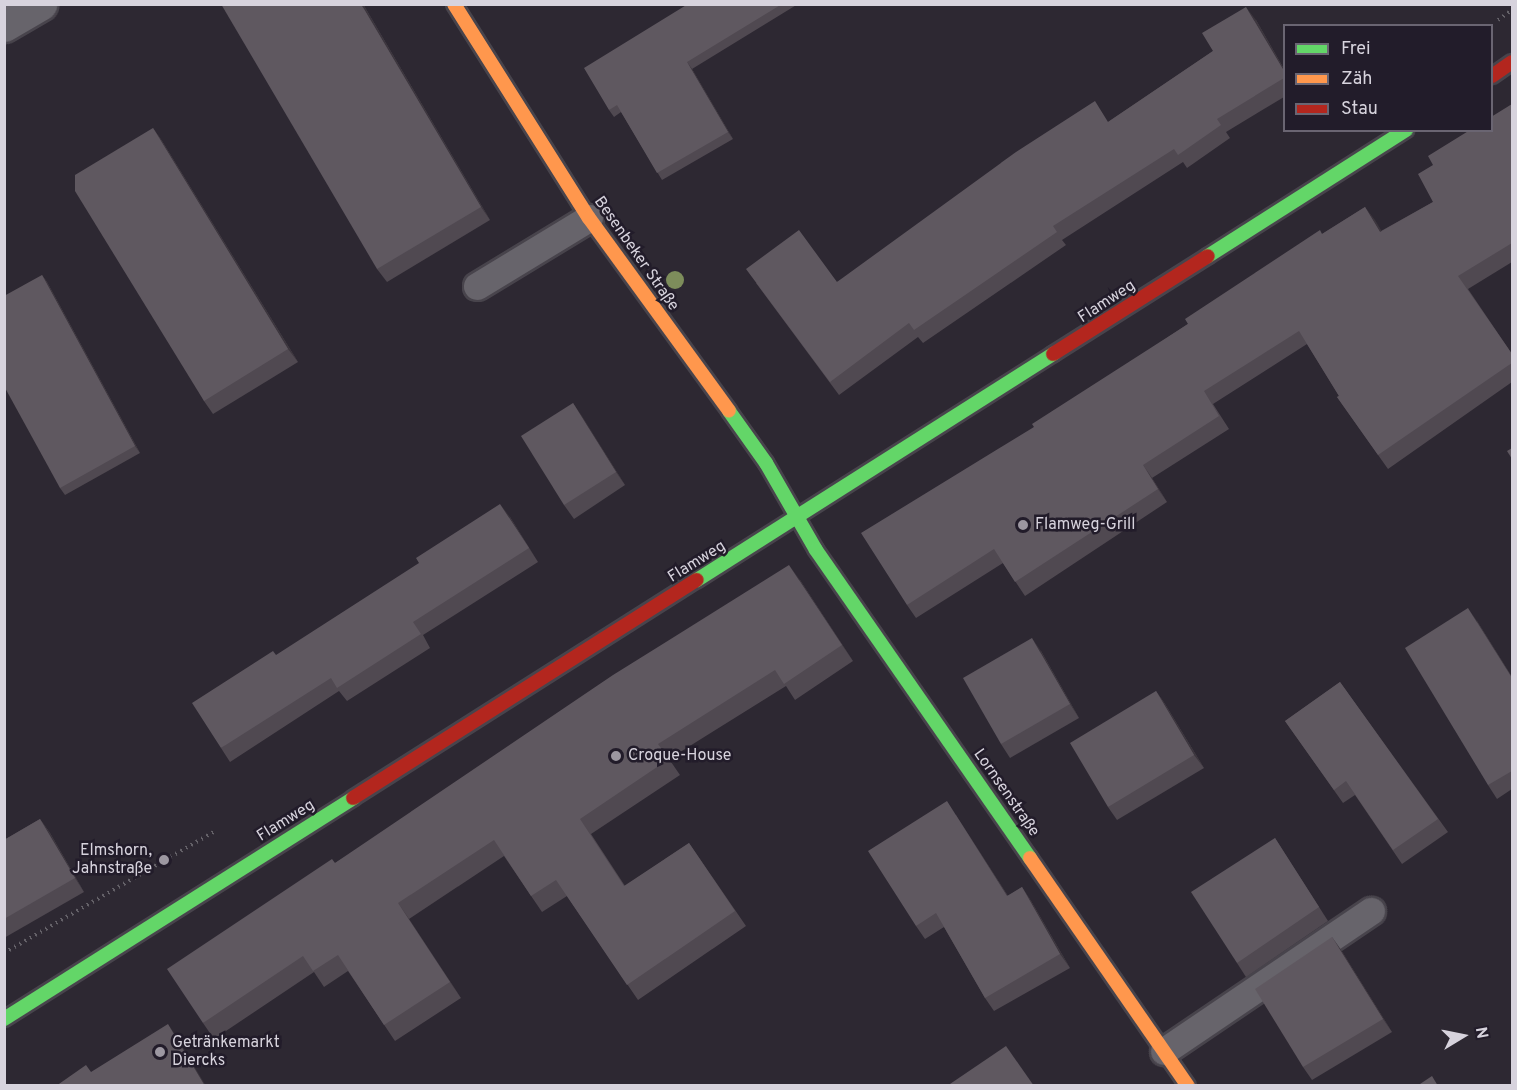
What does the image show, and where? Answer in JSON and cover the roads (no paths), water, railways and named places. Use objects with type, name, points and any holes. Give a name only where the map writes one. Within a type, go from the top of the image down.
[{"type":"main road","name":"Besenbeker Straße","points":[[454,4],[589,218],[766,463],[800,517]]},
{"type":"main road","points":[[1493,75],[1512,62]]},
{"type":"main road","name":"Flamweg","points":[[4,1019],[800,517],[1403,132]]},
{"type":"main road","name":"Lornsenstraße","points":[[800,517],[816,550],[1188,1086]]},
{"type":"street","points":[[4,26],[40,4]]},
{"type":"lane","points":[[477,286],[589,218]]},
{"type":"lane","points":[[1164,1051],[1371,910]]},
{"type":"place","name":"Flamweg-Grill","points":[[1023,525]]},
{"type":"place","name":"Croque-House","points":[[616,756]]},
{"type":"place","name":"Elmshorn, Jahnstraße","points":[[164,860]]},
{"type":"place","name":"Getränkemarkt Diercks","points":[[160,1052]]}]
